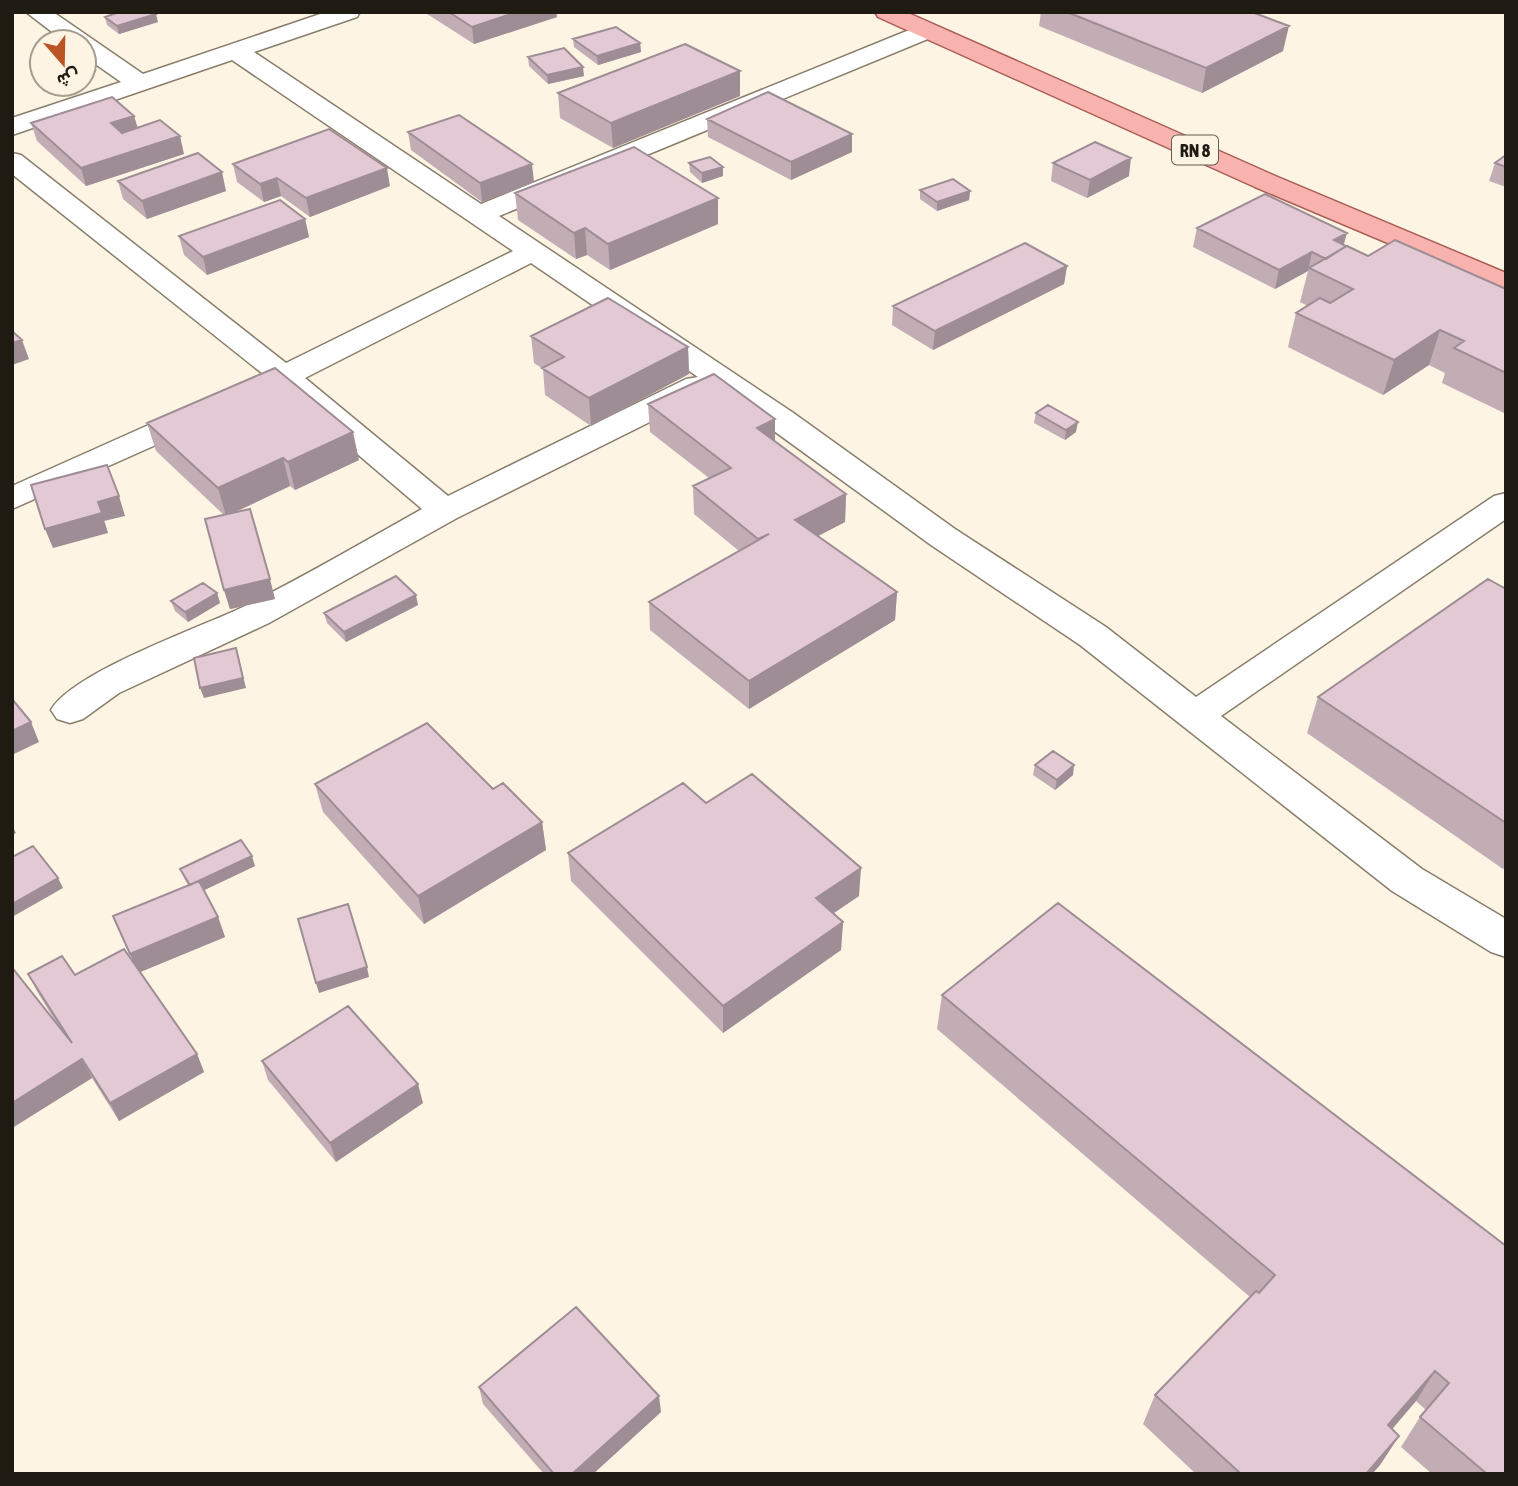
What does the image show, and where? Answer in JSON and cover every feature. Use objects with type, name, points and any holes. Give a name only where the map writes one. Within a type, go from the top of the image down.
[{"type":"main road","name":"RN 8","points":[[886,12],[933,21],[1230,139]]},
{"type":"main road","name":"RN 8","points":[[933,21],[1252,176],[1506,284]]},
{"type":"main road","points":[[1305,172],[1506,260]]},
{"type":"street","points":[[37,12],[60,28]]},
{"type":"street","points":[[12,127],[349,12]]},
{"type":"street","points":[[480,214],[933,21]]},
{"type":"street","points":[[234,50],[718,376],[943,537],[1093,636],[1407,880],[1506,940]]},
{"type":"street","points":[[98,55],[139,83]]},
{"type":"street","points":[[12,161],[284,376],[445,511]]},
{"type":"street","points":[[12,499],[284,376],[534,251]]},
{"type":"street","points":[[70,710],[106,684],[256,615],[445,511],[718,376]]},
{"type":"street","points":[[1195,716],[1506,503]]},
{"type":"building","points":[[119,12],[156,14],[117,26],[105,17]]},
{"type":"building","points":[[449,12],[517,12],[472,27]]},
{"type":"building","points":[[1067,12],[1252,12],[1289,26],[1206,68]]},
{"type":"building","points":[[616,27],[640,43],[597,56],[573,39]]},
{"type":"building","points":[[685,44],[740,71],[611,123],[558,93]]},
{"type":"building","points":[[564,48],[583,67],[547,75],[528,57]]},
{"type":"building","points":[[768,92],[852,134],[791,162],[707,119]]},
{"type":"building","points":[[112,97],[134,116],[111,123],[122,133],[160,120],[180,136],[81,168],[31,123]]},
{"type":"building","points":[[459,115],[532,164],[480,183],[408,132]]},
{"type":"building","points":[[329,129],[387,168],[306,198],[277,178],[260,184],[233,164]]},
{"type":"building","points":[[1095,142],[1131,158],[1090,180],[1053,163]]},
{"type":"building","points":[[634,147],[718,198],[608,244],[585,228],[574,233],[515,193]]},
{"type":"building","points":[[198,153],[222,172],[142,201],[118,181]]},
{"type":"building","points":[[1506,155],[1506,167],[1495,163]]},
{"type":"building","points":[[710,157],[723,167],[702,173],[689,163]]},
{"type":"building","points":[[953,179],[970,191],[937,202],[920,190]]},
{"type":"building","points":[[1265,194],[1347,233],[1334,240],[1346,246],[1326,259],[1312,252],[1279,270],[1197,228]]},
{"type":"building","points":[[280,200],[305,219],[203,257],[179,236]]},
{"type":"building","points":[[1395,240],[1506,289],[1506,373],[1454,348],[1464,341],[1440,330],[1394,360],[1296,313],[1320,298],[1330,303],[1353,289],[1309,268],[1347,246],[1368,256]]},
{"type":"building","points":[[1025,243],[1067,266],[935,331],[893,306]]},
{"type":"building","points":[[608,298],[688,347],[589,398],[542,368],[564,357],[531,336]]},
{"type":"building","points":[[12,331],[22,340],[12,343]]},
{"type":"building","points":[[275,368],[353,432],[288,462],[283,458],[218,488],[147,423]]},
{"type":"building","points":[[714,374],[775,419],[757,428],[846,494],[795,520],[897,592],[749,681],[649,602],[769,534],[758,539],[693,486],[731,468],[648,404]]},
{"type":"building","points":[[1048,405],[1078,422],[1066,430],[1036,413]]},
{"type":"building","points":[[107,465],[119,496],[98,502],[102,513],[45,529],[31,485]]},
{"type":"building","points":[[250,509],[270,579],[224,590],[205,519]]},
{"type":"building","points":[[396,576],[416,595],[344,632],[324,613]]},
{"type":"building","points":[[1488,579],[1506,589],[1506,823],[1318,697]]},
{"type":"building","points":[[203,583],[217,593],[185,612],[171,601]]},
{"type":"building","points":[[236,648],[243,678],[200,688],[194,658]]},
{"type":"building","points":[[12,699],[31,722],[12,731]]},
{"type":"building","points":[[427,723],[493,789],[503,783],[542,822],[418,896],[315,784]]},
{"type":"building","points":[[1053,751],[1074,765],[1057,780],[1035,765]]},
{"type":"building","points":[[752,774],[861,868],[816,898],[843,922],[723,1006],[568,853],[683,783],[706,803]]},
{"type":"building","points":[[241,840],[252,856],[190,885],[180,869]]},
{"type":"building","points":[[33,846],[58,878],[12,904],[12,857]]},
{"type":"building","points":[[199,881],[218,917],[130,954],[113,916]]},
{"type":"building","points":[[1058,903],[1506,1246],[1506,1474],[1487,1474],[1420,1417],[1449,1383],[1435,1371],[1388,1425],[1399,1436],[1366,1474],[1241,1474],[1155,1395],[1256,1291],[1259,1293],[1275,1275],[942,995]]},
{"type":"building","points":[[348,904],[367,967],[316,983],[298,919]]},
{"type":"building","points":[[124,949],[197,1054],[110,1103],[82,1059],[12,1103],[12,971],[14,970],[72,1043],[28,974],[62,956],[75,975]]},
{"type":"building","points":[[348,1006],[418,1084],[330,1143],[262,1061]]},
{"type":"building","points":[[576,1307],[659,1396],[572,1474],[554,1474],[479,1387]]}]
